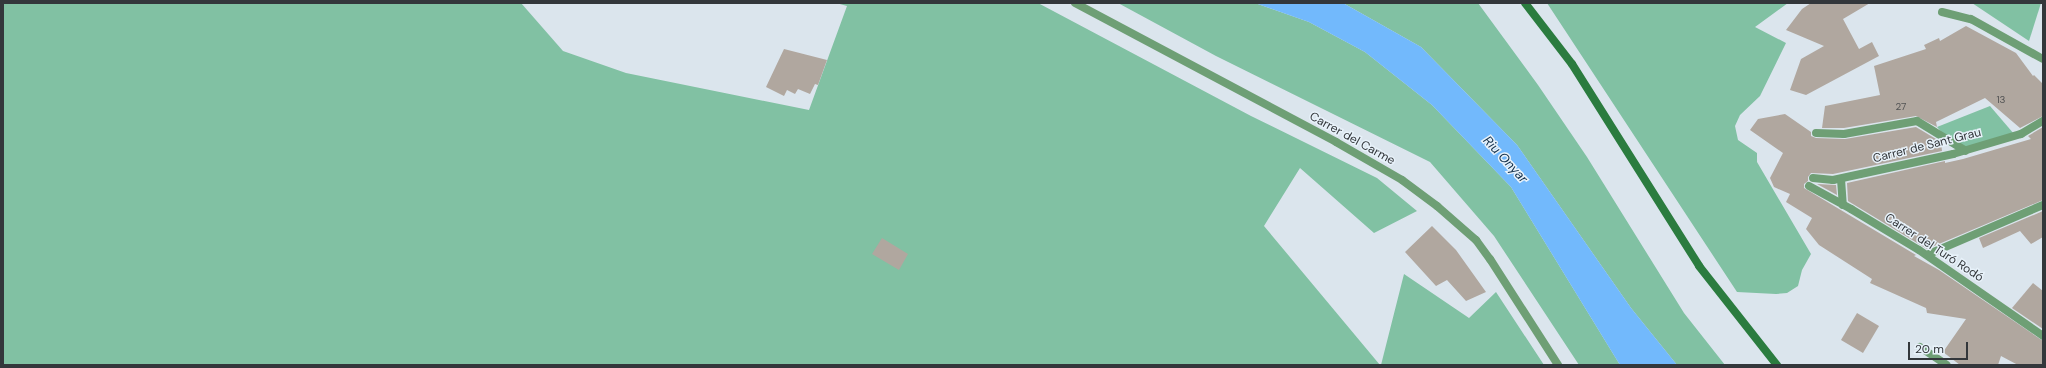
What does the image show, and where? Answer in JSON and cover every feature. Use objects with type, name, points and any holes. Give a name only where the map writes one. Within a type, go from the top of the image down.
[{"type":"main road","points":[[1525,3],[1572,64],[1699,266],[1777,365]]},
{"type":"street","name":"Carrer del Carme","points":[[1075,3],[1376,165],[1410,186],[1437,206],[1476,240],[1558,365]]},
{"type":"street","points":[[1942,12],[1971,19],[2043,59]]},
{"type":"street","points":[[1816,133],[1844,134],[1917,121],[1966,150]]},
{"type":"street","name":"Carrer de Sant Grau","points":[[1813,178],[1833,180],[1841,179],[1966,150],[2020,134],[2043,121]]},
{"type":"street","points":[[1841,179],[1843,205]]},
{"type":"street","name":"Carrer del Turó Rodó","points":[[1809,186],[1919,250],[2043,336]]},
{"type":"street","points":[[1929,254],[2043,205]]},
{"type":"street","points":[[1920,347],[1947,365]]},
{"type":"green space","points":[[3,3],[521,3],[563,51],[626,73],[809,110],[847,6],[836,3],[1038,3],[1251,116],[1377,178],[1417,211],[1374,233],[1300,168],[1264,226],[1380,365],[3,365]]},
{"type":"green space","points":[[1118,3],[1255,3],[1309,22],[1365,52],[1432,105],[1511,187],[1620,365],[1579,365],[1494,236],[1430,162],[1216,56]]},
{"type":"green space","points":[[1343,3],[1478,3],[1538,85],[1587,157],[1684,313],[1725,365],[1677,365],[1631,308],[1517,145],[1421,47]]},
{"type":"green space","points":[[1547,3],[1788,3],[1755,27],[1786,43],[1760,96],[1740,115],[1735,126],[1738,140],[1757,153],[1757,162],[1811,254],[1802,270],[1798,286],[1787,293],[1776,294],[1737,292]]},
{"type":"green space","points":[[1972,3],[2041,3],[2029,41]]},
{"type":"green space","points":[[1990,106],[2014,134],[1966,149],[1944,135],[1937,127]]},
{"type":"green space","points":[[1404,274],[1469,318],[1496,292],[1544,365],[1381,365]]},
{"type":"water","name":"Riu Onyar","points":[[1255,3],[1343,3],[1421,47],[1517,145],[1631,308],[1677,365],[1620,365],[1511,187],[1432,105],[1365,52],[1309,22]]},
{"type":"building","points":[[1811,3],[1870,3],[1843,19],[1859,49],[1872,42],[1879,56],[1806,95],[1790,90],[1801,59],[1824,46],[1786,30],[1802,9]]},
{"type":"building","points":[[1966,26],[2016,53],[2033,76],[2034,75],[2043,84],[2043,116],[2020,128],[1985,98],[1936,122],[1937,127],[1916,116],[1844,128],[1822,128],[1825,106],[1880,95],[1874,66],[1926,49],[1924,45],[1939,38],[1940,41]]},
{"type":"building","points":[[784,49],[827,60],[818,85],[815,84],[810,94],[798,89],[795,94],[787,90],[784,96],[766,87]]},
{"type":"building","points":[[1785,114],[1811,132],[1811,136],[1816,138],[1845,139],[1916,127],[1941,142],[1942,151],[1833,174],[1811,173],[1808,177],[1808,181],[1804,184],[1804,188],[1916,255],[1914,256],[1939,270],[2043,341],[2043,365],[2018,365],[2001,356],[1998,365],[1960,365],[1943,352],[1966,319],[1927,313],[1926,308],[1870,283],[1872,279],[1819,245],[1806,229],[1812,218],[1786,202],[1790,194],[1774,187],[1770,178],[1783,153],[1750,130],[1758,119]]},
{"type":"building","points":[[2043,127],[2043,200],[1927,249],[1848,201],[1847,183],[1945,161],[1945,163],[1963,159],[2031,139],[2028,136]]},
{"type":"building","points":[[1817,184],[1836,185],[1837,195]]},
{"type":"building","points":[[2043,211],[2043,237],[2031,244],[2020,231],[1983,248],[1979,238]]},
{"type":"building","points":[[1432,226],[1456,250],[1486,292],[1466,301],[1447,280],[1436,286],[1405,252]]},
{"type":"building","points":[[882,238],[908,254],[899,270],[872,254]]},
{"type":"building","points":[[2033,283],[2043,291],[2043,329],[2012,308]]},
{"type":"building","points":[[1857,313],[1879,326],[1863,353],[1841,340]]}]
